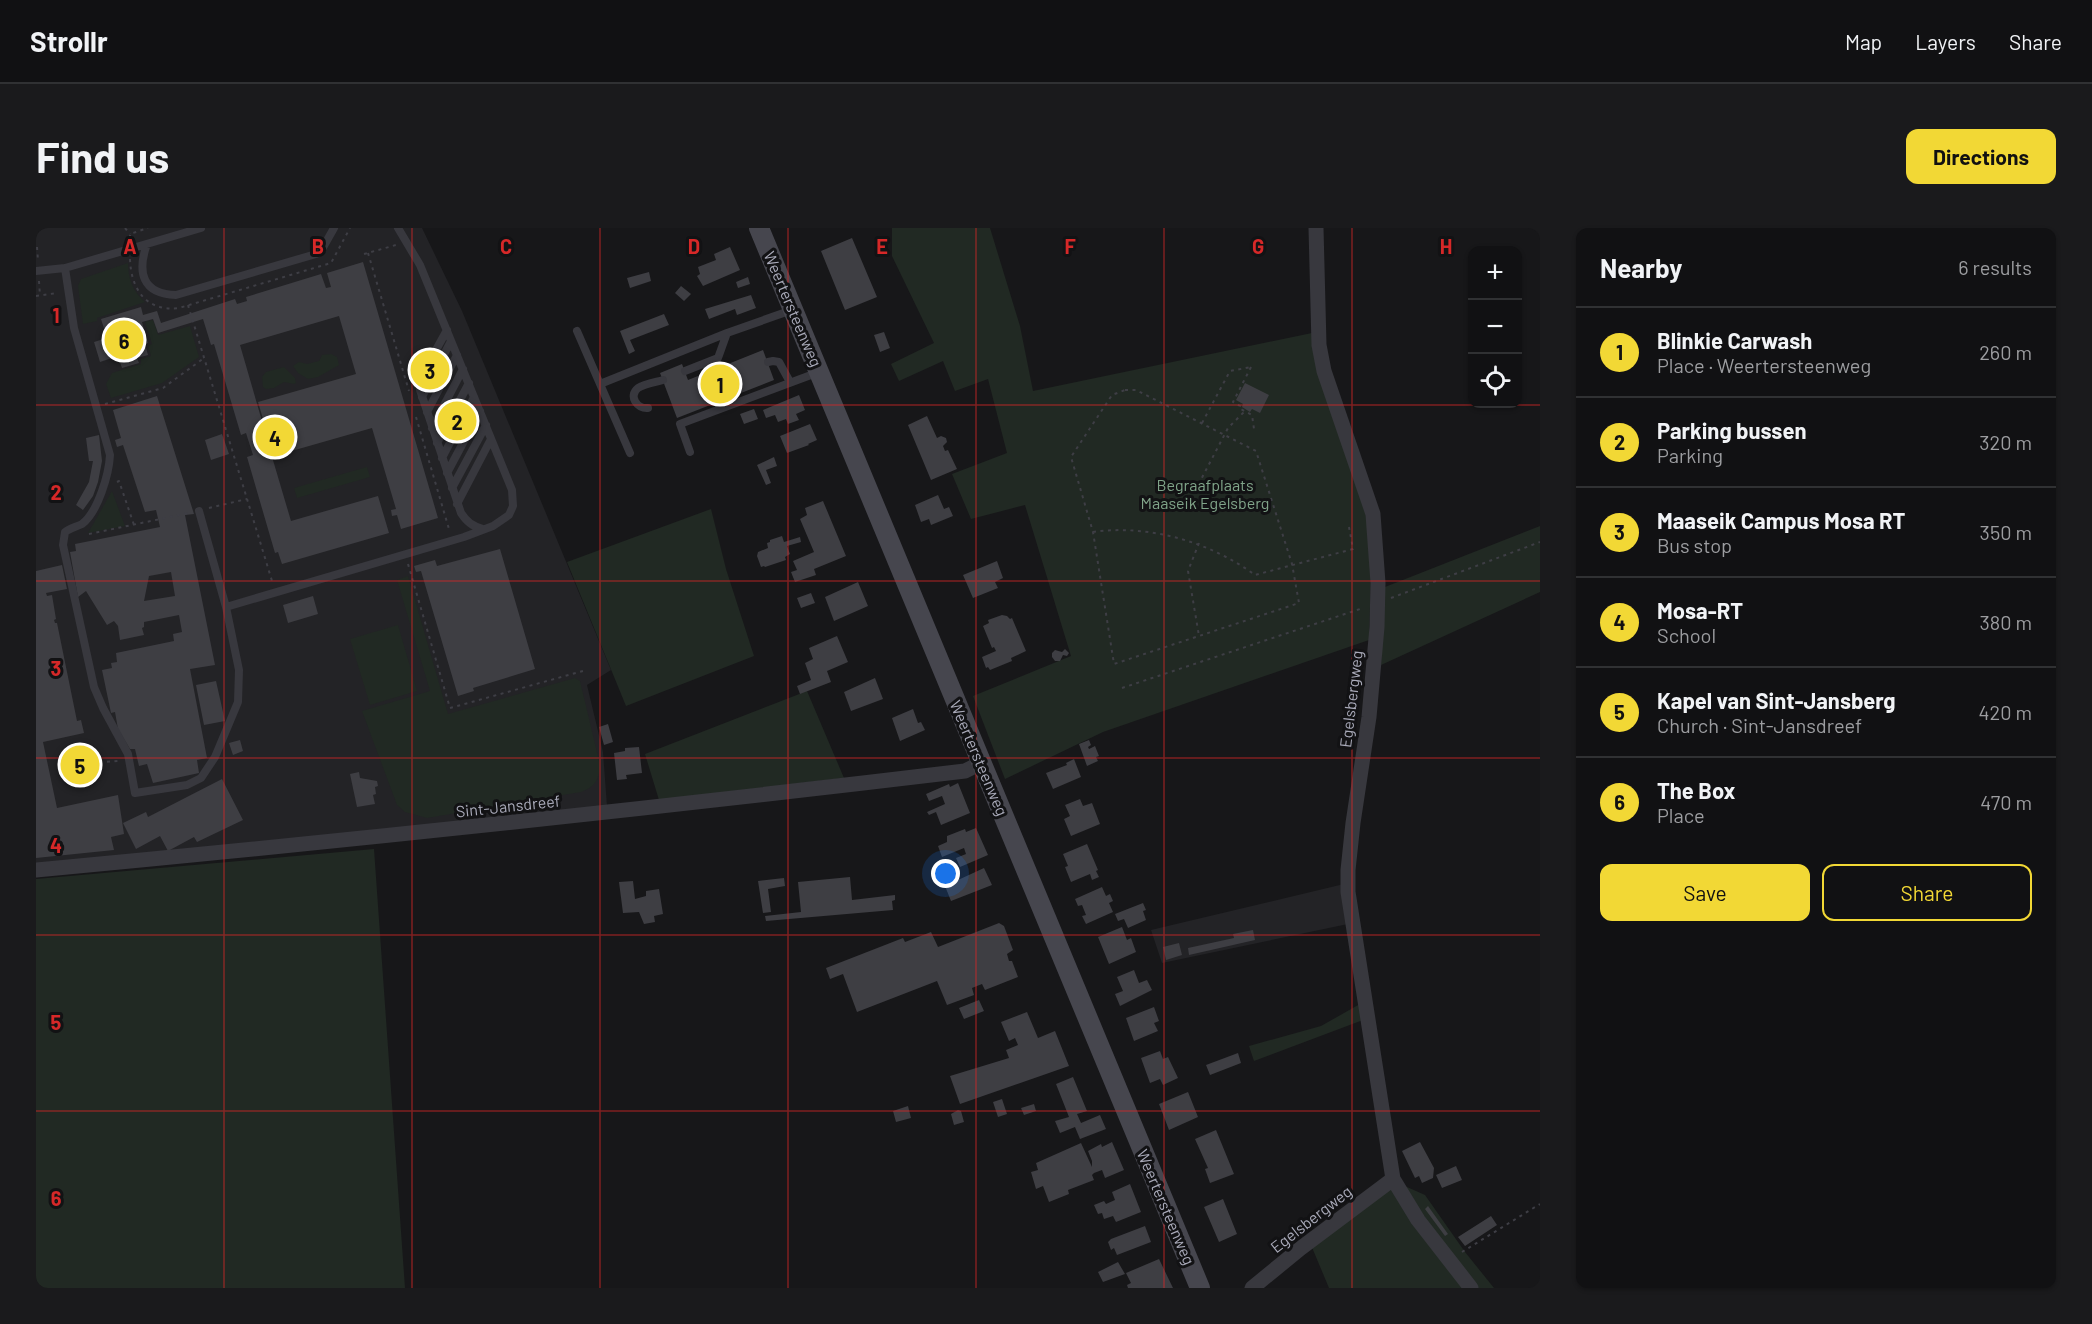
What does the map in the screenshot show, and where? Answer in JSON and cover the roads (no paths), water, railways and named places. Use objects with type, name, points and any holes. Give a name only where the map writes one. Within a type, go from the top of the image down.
[{"type":"main road","name":"Weertersteenweg","points":[[759,228],[1200,1288]]},
{"type":"street","name":"Egelsbergweg","points":[[1316,228],[1319,345],[1324,370],[1373,514],[1378,573],[1378,603],[1369,717],[1353,823],[1348,892],[1393,1179],[1418,1220],[1471,1288]]},
{"type":"street","name":"Sint-Jansdreef","points":[[36,870],[613,813],[965,771],[981,764]]},
{"type":"street","name":"Egelsbergweg","points":[[1252,1288],[1300,1248],[1393,1179]]},
{"type":"lane","points":[[37,271],[65,268],[201,228]]},
{"type":"lane","points":[[147,244],[142,258],[142,270],[146,282],[154,290],[164,295],[176,295],[316,255],[324,247],[334,228]]},
{"type":"lane","points":[[226,608],[464,537],[503,520],[509,515],[514,498],[486,425],[420,265],[398,228]]},
{"type":"lane","points":[[65,268],[74,327],[110,455],[110,470],[106,483],[87,518],[82,524],[65,532],[63,539],[94,687],[130,760],[135,793],[187,785],[201,778],[209,768],[238,702],[239,670],[226,608],[200,511]]},
{"type":"lane","points":[[600,384],[794,309]]},
{"type":"lane","points":[[447,330],[421,377],[419,386],[457,504],[466,521],[483,529]]},
{"type":"lane","points":[[577,331],[630,453]]},
{"type":"lane","points":[[685,371],[718,358],[727,333]]},
{"type":"lane","points":[[422,397],[451,341]]},
{"type":"lane","points":[[427,412],[457,356]]},
{"type":"lane","points":[[768,363],[779,362],[790,382]]},
{"type":"lane","points":[[432,428],[463,369]]},
{"type":"lane","points":[[690,452],[680,424],[820,372]]},
{"type":"lane","points":[[648,408],[637,405],[634,399],[635,393],[640,387],[663,380]]},
{"type":"lane","points":[[437,443],[469,383]]},
{"type":"lane","points":[[442,458],[474,397]]},
{"type":"lane","points":[[447,473],[480,411]]},
{"type":"lane","points":[[452,488],[486,425]]},
{"type":"lane","points":[[457,504],[491,439]]},
{"type":"place","name":"The Box","points":[[124,340]]},
{"type":"place","name":"Maaseik Campus Mosa RT","points":[[430,370]]},
{"type":"place","name":"Blinkie Carwash","points":[[720,384]]},
{"type":"place","name":"Parking bussen","points":[[457,421]]},
{"type":"place","name":"Mosa-RT","points":[[275,437]]},
{"type":"place","name":"Kapel van Sint-Jansberg","points":[[80,765]]},
{"type":"park label","name":"Begraafplaats Maaseik Egelsberg","points":[[1205,494]]}]
